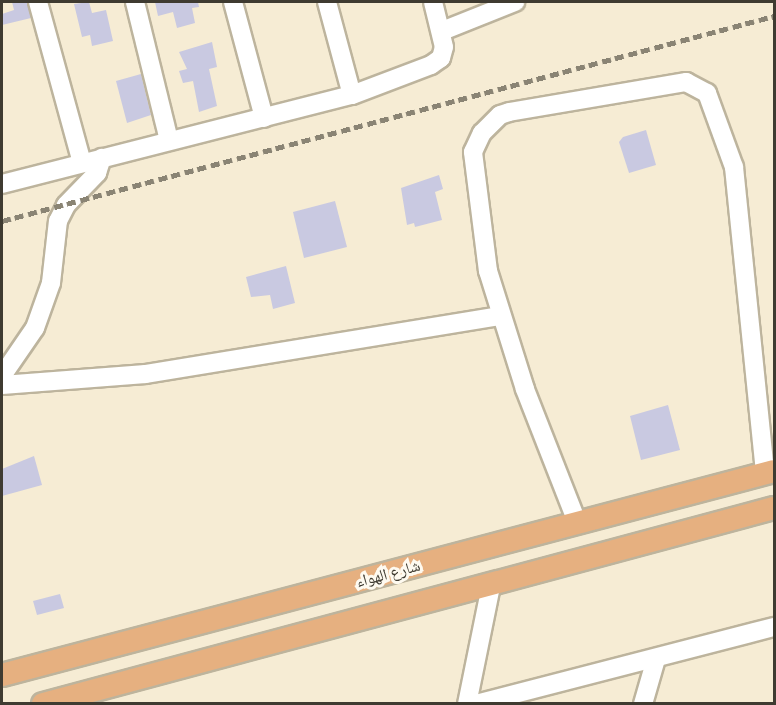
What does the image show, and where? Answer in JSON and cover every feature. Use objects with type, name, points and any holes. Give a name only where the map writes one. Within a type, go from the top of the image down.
[{"type":"main road","name":"شارع الهواء","points":[[2,675],[770,472]]},
{"type":"main road","points":[[43,704],[491,586],[774,508]]},
{"type":"street","points":[[38,2],[82,163]]},
{"type":"street","points":[[135,2],[169,140]]},
{"type":"street","points":[[232,2],[264,118]]},
{"type":"street","points":[[327,2],[352,95]]},
{"type":"street","points":[[2,184],[352,95],[431,65],[441,58],[444,47],[433,2]]},
{"type":"street","points":[[441,31],[515,2]]},
{"type":"street","points":[[577,522],[499,316],[488,272],[473,152],[482,133],[500,115],[509,112],[686,82],[697,86],[713,103],[734,167],[770,472]]},
{"type":"street","points":[[2,376],[35,328],[51,283],[58,220],[67,204],[97,173],[102,158]]},
{"type":"street","points":[[2,385],[146,374],[499,316]]},
{"type":"street","points":[[467,704],[491,586]]},
{"type":"street","points":[[476,704],[774,627]]},
{"type":"street","points":[[644,704],[656,659]]},
{"type":"building","points":[[12,2],[27,2],[31,18],[2,25],[2,14],[14,10]]},
{"type":"building","points":[[89,2],[92,13],[106,10],[113,41],[92,46],[90,35],[82,37],[74,4]]},
{"type":"building","points":[[155,2],[198,2],[199,7],[192,8],[195,23],[177,28],[173,12],[158,16]]},
{"type":"building","points":[[212,42],[217,67],[209,69],[217,106],[199,112],[193,81],[183,83],[179,71],[187,69],[179,52]]},
{"type":"building","points":[[141,74],[151,115],[127,123],[116,81]]},
{"type":"building","points":[[646,130],[656,165],[629,173],[619,142],[623,137]]},
{"type":"building","points":[[439,175],[443,189],[435,192],[442,220],[415,227],[414,223],[407,225],[401,188]]},
{"type":"building","points":[[335,201],[347,247],[304,258],[293,212]]},
{"type":"building","points":[[286,266],[295,303],[273,309],[270,295],[251,297],[246,277]]},
{"type":"building","points":[[668,405],[680,450],[641,460],[630,416]]},
{"type":"building","points":[[34,456],[42,485],[2,496],[2,469]]},
{"type":"building","points":[[60,594],[64,608],[37,615],[33,601]]},
{"type":"railway","points":[[2,221],[774,16]]}]
